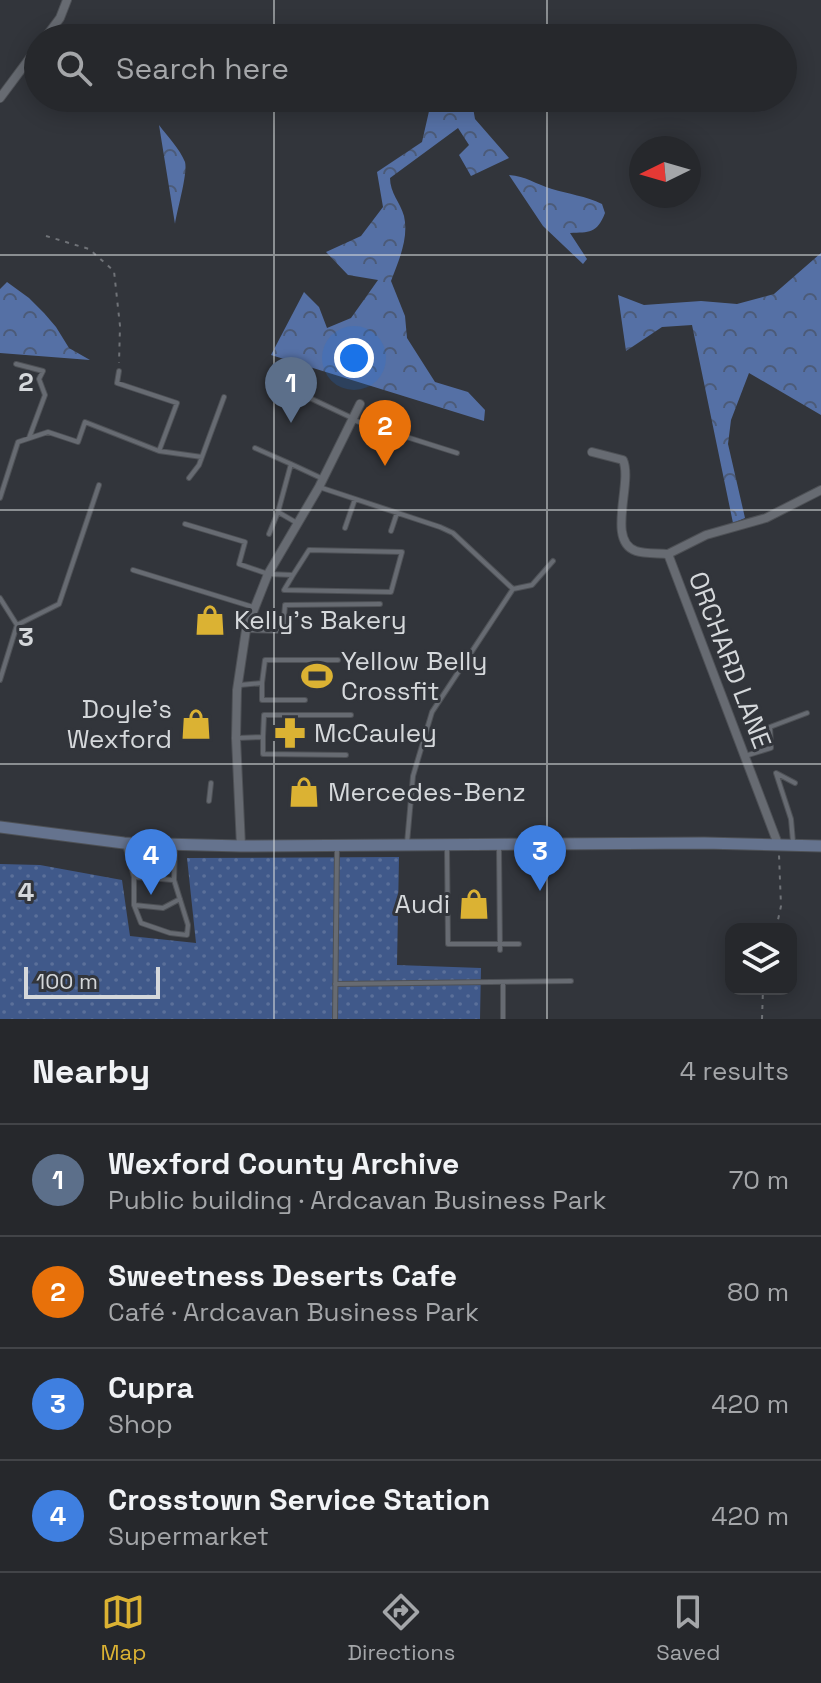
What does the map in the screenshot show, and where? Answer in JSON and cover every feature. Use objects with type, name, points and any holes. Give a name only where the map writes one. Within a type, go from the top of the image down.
[{"type":"main road","points":[[0,827],[124,843],[241,846],[821,846]]},
{"type":"street","points":[[56,24],[67,0]]},
{"type":"street","points":[[0,98],[24,66]]},
{"type":"street","points":[[241,846],[236,738],[238,685],[246,630],[268,574],[321,483],[360,404]]},
{"type":"street","name":"ORCHARD LANE","points":[[592,452],[623,460],[627,469],[621,535],[626,544],[635,551],[668,554],[778,844]]},
{"type":"street","points":[[668,554],[706,535],[766,518],[821,490]]},
{"type":"lane","points":[[16,364],[43,371],[39,379],[45,395],[29,438]]},
{"type":"lane","points":[[119,371],[117,383],[177,403],[159,451]]},
{"type":"lane","points":[[278,383],[353,420],[457,453]]},
{"type":"lane","points":[[189,478],[199,465],[224,397]]},
{"type":"lane","points":[[0,498],[18,442],[48,432],[78,442],[85,422],[159,451],[202,457]]},
{"type":"lane","points":[[255,448],[355,499],[453,533],[513,589]]},
{"type":"lane","points":[[269,534],[291,464]]},
{"type":"lane","points":[[0,680],[17,625],[59,604],[99,485]]},
{"type":"lane","points":[[345,528],[355,499]]},
{"type":"lane","points":[[278,512],[298,523]]},
{"type":"lane","points":[[391,531],[397,513]]},
{"type":"lane","points":[[185,524],[245,542],[239,564],[268,574],[293,575]]},
{"type":"lane","points":[[309,550],[402,552],[391,592],[284,590],[293,575],[309,550]]},
{"type":"lane","points":[[407,845],[413,776],[432,712],[513,589],[532,585],[553,561]]},
{"type":"lane","points":[[133,570],[255,608]]},
{"type":"lane","points":[[0,598],[17,625]]},
{"type":"lane","points":[[246,630],[283,631],[285,605],[380,604]]},
{"type":"lane","points":[[305,700],[262,700],[265,660],[338,660]]},
{"type":"lane","points":[[238,685],[262,683]]},
{"type":"lane","points":[[745,756],[771,748],[770,727],[807,713]]},
{"type":"lane","points":[[346,755],[263,754],[264,715],[351,715]]},
{"type":"lane","points":[[236,738],[263,737]]},
{"type":"lane","points":[[793,845],[791,819],[776,773],[795,783]]},
{"type":"lane","points":[[209,801],[211,783]]},
{"type":"lane","points":[[124,843],[134,877],[134,905],[141,923],[187,935],[188,925],[174,880],[175,844]]},
{"type":"lane","points":[[447,845],[448,944],[500,947],[519,944]]},
{"type":"lane","points":[[499,845],[500,947]]},
{"type":"lane","points":[[335,1019],[337,846]]},
{"type":"lane","points":[[134,877],[174,880]]},
{"type":"lane","points":[[134,905],[163,908],[180,899]]},
{"type":"lane","points":[[335,984],[571,981]]},
{"type":"lane","points":[[503,983],[503,1019]]},
{"type":"path","points":[[46,236],[89,249],[114,271],[120,326],[119,371]]},
{"type":"path","points":[[777,923],[781,906],[778,844]]},
{"type":"path","points":[[762,1019],[763,995]]},
{"type":"shaded area","points":[[399,857],[397,965],[481,968],[480,1019],[0,1019],[0,864],[40,865],[122,880],[130,936],[196,943],[187,858]]},
{"type":"green space","points":[[429,112],[474,112],[475,119],[509,158],[471,176],[459,155],[469,145],[458,128],[390,178],[405,224],[402,249],[391,281],[405,316],[407,338],[435,382],[468,392],[485,410],[484,421],[271,355],[304,292],[319,307],[327,328],[351,318],[378,280],[348,275],[326,252],[361,236],[383,207],[377,172],[422,142]]},
{"type":"green space","points":[[159,125],[177,147],[186,167],[175,224]]},
{"type":"green space","points":[[509,175],[602,204],[605,213],[595,228],[570,233],[587,259],[583,264],[543,226]]},
{"type":"green space","points":[[821,253],[821,415],[749,373],[731,420],[728,444],[745,518],[733,523],[692,325],[662,327],[626,351],[618,295],[644,305],[701,301],[737,304],[774,294]]},
{"type":"green space","points":[[7,282],[44,313],[69,348],[90,360],[0,353],[0,289]]},
{"type":"place","name":"Wexford County Archive","points":[[291,423]]},
{"type":"place","name":"Sweetness Deserts Cafe","points":[[385,466]]},
{"type":"place","name":"Kelly's Bakery","points":[[210,620]]},
{"type":"place","name":"Yellow Belly Crossfit","points":[[317,676]]},
{"type":"place","name":"Doyle's Wexford","points":[[196,724]]},
{"type":"place","name":"McCauley","points":[[290,733]]},
{"type":"place","name":"Mercedes-Benz","points":[[304,792]]},
{"type":"place","name":"Cupra","points":[[540,891]]},
{"type":"place","name":"Crosstown Service Station","points":[[151,895]]},
{"type":"place","name":"Audi","points":[[474,904]]}]
